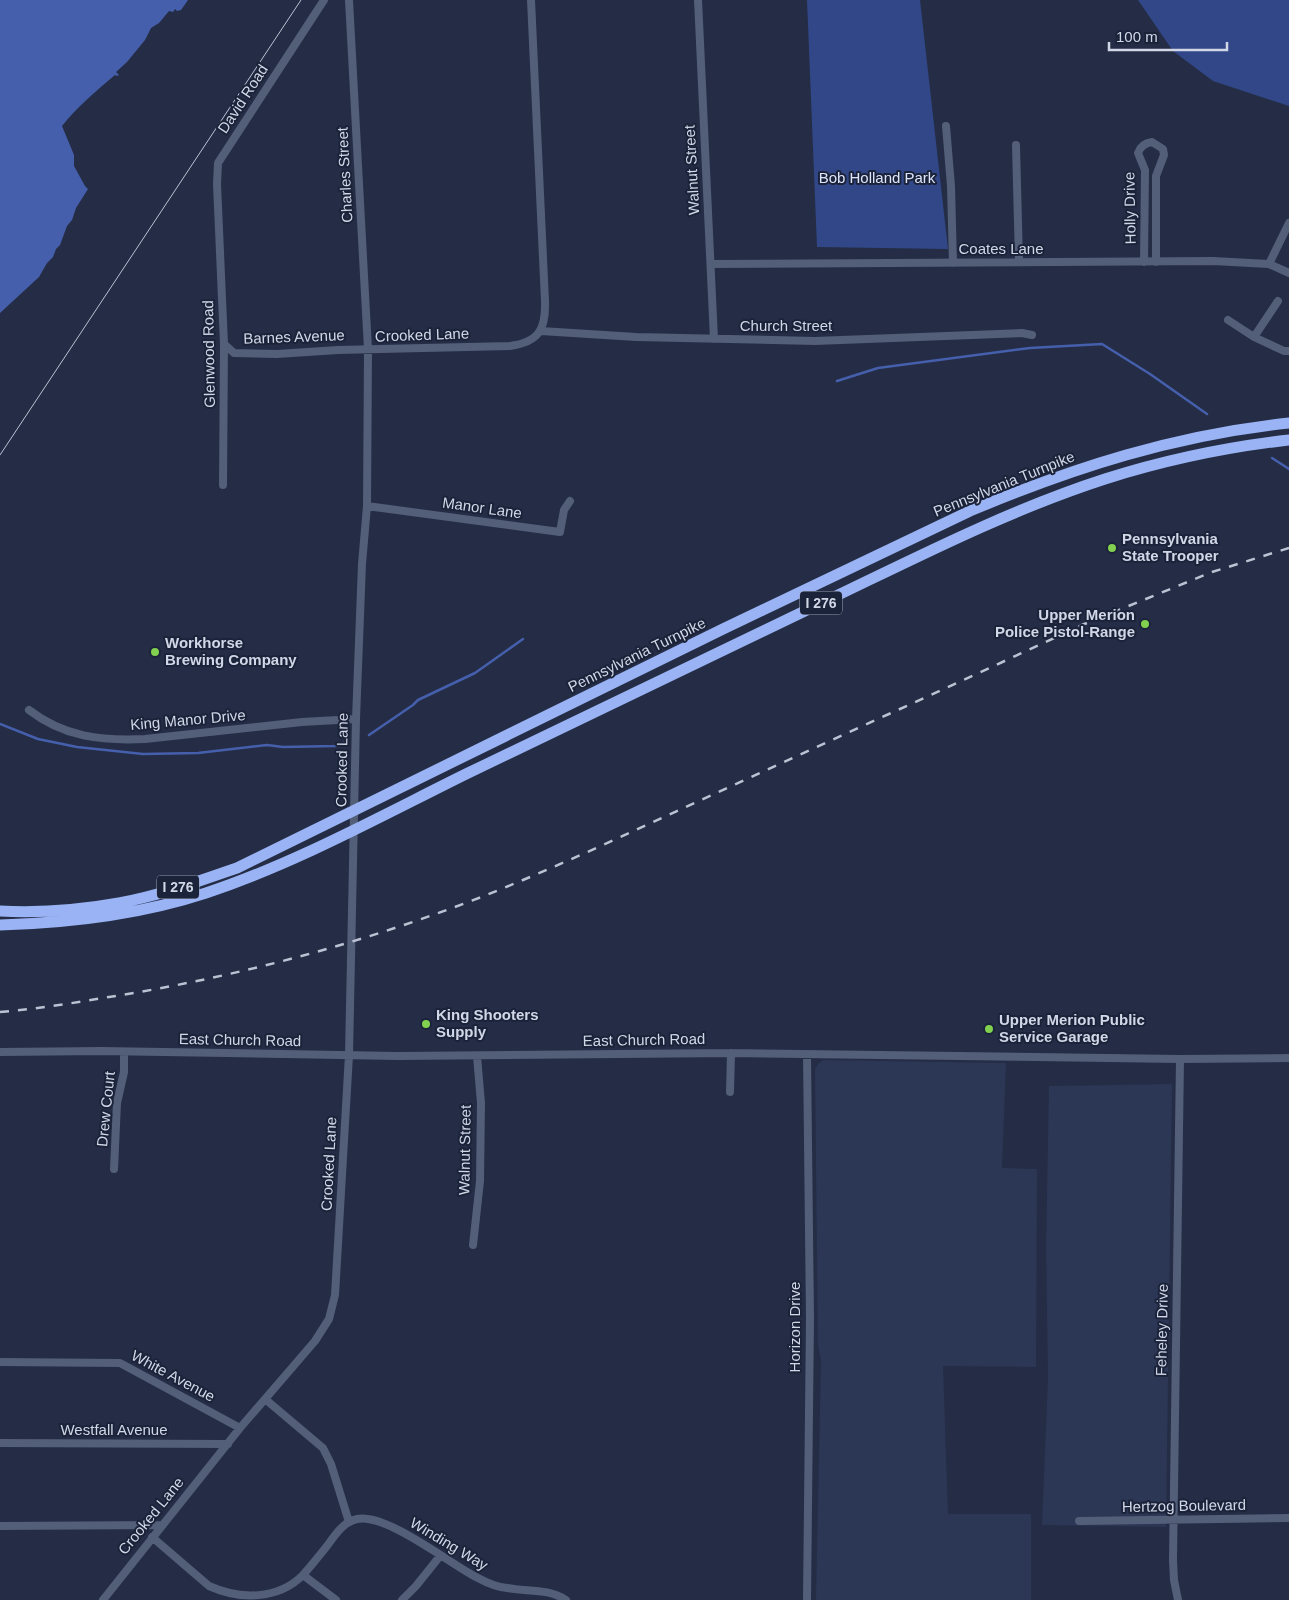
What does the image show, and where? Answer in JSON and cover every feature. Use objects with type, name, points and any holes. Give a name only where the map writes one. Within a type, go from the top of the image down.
[{"type":"highway","name":"Pennsylvania Turnpike","points":[[0,911],[22,912],[82,908],[120,903],[237,868],[723,629],[1009,495],[1072,471],[1141,450],[1209,434],[1289,423]]},
{"type":"highway","name":"Pennsylvania Turnpike","points":[[0,925],[72,921],[113,915],[204,893],[262,872],[373,820],[702,659],[987,524],[1074,490],[1140,469],[1192,456],[1260,443],[1289,440]]},
{"type":"street","name":"David Road","points":[[219,223],[218,163],[324,0]]},
{"type":"street","name":"Charles Street","points":[[349,0],[368,350]]},
{"type":"street","points":[[531,0],[546,317],[541,331]]},
{"type":"street","name":"Walnut Street","points":[[698,0],[714,339]]},
{"type":"street","points":[[946,126],[951,186],[953,263]]},
{"type":"street","name":"Holly Drive","points":[[1144,262],[1145,170],[1138,153],[1140,148],[1152,142],[1162,149],[1164,155],[1156,176],[1156,262]]},
{"type":"street","points":[[1016,145],[1019,262]]},
{"type":"street","name":"Glenwood Road","points":[[219,223],[224,344],[223,485]]},
{"type":"street","points":[[1269,264],[1289,223]]},
{"type":"street","name":"Coates Lane","points":[[711,264],[1213,261],[1269,264],[1289,273]]},
{"type":"street","points":[[1254,337],[1278,301]]},
{"type":"street","points":[[1228,320],[1254,337],[1289,351]]},
{"type":"street","name":"Crooked Lane","points":[[103,1600],[240,1428],[320,1334],[333,1307],[349,1055],[356,719],[362,564],[367,506],[368,350],[522,345],[541,331]]},
{"type":"street","name":"Church Street","points":[[541,331],[636,337],[815,340],[1022,333],[1032,335]]},
{"type":"street","name":"Barnes Avenue","points":[[224,344],[234,353],[277,354],[368,350]]},
{"type":"street","name":"Manor Lane","points":[[367,506],[560,532],[564,510],[570,501]]},
{"type":"street","name":"King Manor Drive","points":[[28,710],[59,729],[79,734],[126,740],[302,722],[356,719]]},
{"type":"street","name":"East Church Road","points":[[0,1052],[477,1056],[731,1053],[1180,1059],[1289,1058]]},
{"type":"street","name":"Drew Court","points":[[114,1169],[117,1103],[124,1072],[124,1052]]},
{"type":"street","points":[[730,1092],[731,1053]]},
{"type":"street","name":"Horizon Drive","points":[[807,1600],[810,1318],[808,1055]]},
{"type":"street","name":"Walnut Street","points":[[473,1245],[480,1181],[480,1103],[477,1056]]},
{"type":"street","name":"Feheley Drive","points":[[1178,1600],[1173,1560],[1180,1059]]},
{"type":"street","name":"White Avenue","points":[[0,1362],[120,1363],[240,1428]]},
{"type":"street","points":[[152,1537],[209,1586],[233,1597],[249,1599],[269,1596],[288,1588],[303,1575],[340,1529],[349,1522],[331,1464],[323,1448],[265,1399]]},
{"type":"street","name":"Westfall Avenue","points":[[0,1443],[228,1444]]},
{"type":"street","name":"Winding Way","points":[[349,1522],[363,1518],[385,1523],[491,1584],[507,1588],[549,1592],[566,1600]]},
{"type":"street","name":"Hertzog Boulevard","points":[[1079,1521],[1289,1518]]},
{"type":"street","points":[[0,1526],[161,1526]]},
{"type":"street","points":[[402,1600],[440,1556]]},
{"type":"street","points":[[303,1575],[336,1600]]},
{"type":"shaded area","points":[[0,0],[188,0],[181,10],[169,11],[159,23],[151,28],[145,40],[116,72],[119,75],[115,75],[94,93],[62,126],[74,155],[74,166],[88,189],[67,226],[60,245],[39,277],[0,313]]},
{"type":"shaded area","points":[[823,1060],[1006,1063],[1002,1168],[1037,1169],[1036,1367],[943,1366],[948,1514],[1031,1514],[1031,1600],[816,1600],[821,1360],[818,1345],[815,1070]]},
{"type":"shaded area","points":[[1172,1084],[1166,1527],[1042,1525],[1048,1377],[1046,1248],[1049,1086]]},
{"type":"green space","name":"Bob Holland Park","points":[[807,0],[920,0],[948,249],[817,247]]},
{"type":"green space","points":[[1138,0],[1289,0],[1289,106],[1213,81],[1173,51]]},
{"type":"waterway","points":[[837,381],[878,368],[1030,348],[1102,344],[1150,374],[1207,414]]},
{"type":"waterway","points":[[1272,458],[1289,469]]},
{"type":"waterway","points":[[369,735],[418,700],[475,673],[523,639]]},
{"type":"waterway","points":[[0,724],[38,739],[77,747],[143,754],[198,753],[267,745],[283,747],[335,746],[345,742]]},
{"type":"tram line","points":[[0,455],[301,0]]},
{"type":"railway","points":[[0,1012],[41,1008],[157,989],[252,969],[346,943],[438,913],[484,896],[584,853],[1082,625],[1212,572],[1289,548]]},
{"type":"place","name":"Pennsylvania State Trooper","points":[[1112,548]]},
{"type":"place","name":"Upper Merion Police Pistol-Range","points":[[1145,624]]},
{"type":"place","name":"Workhorse Brewing Company","points":[[155,652]]},
{"type":"place","name":"King Shooters Supply","points":[[426,1024]]},
{"type":"place","name":"Upper Merion Public Service Garage","points":[[989,1029]]}]
